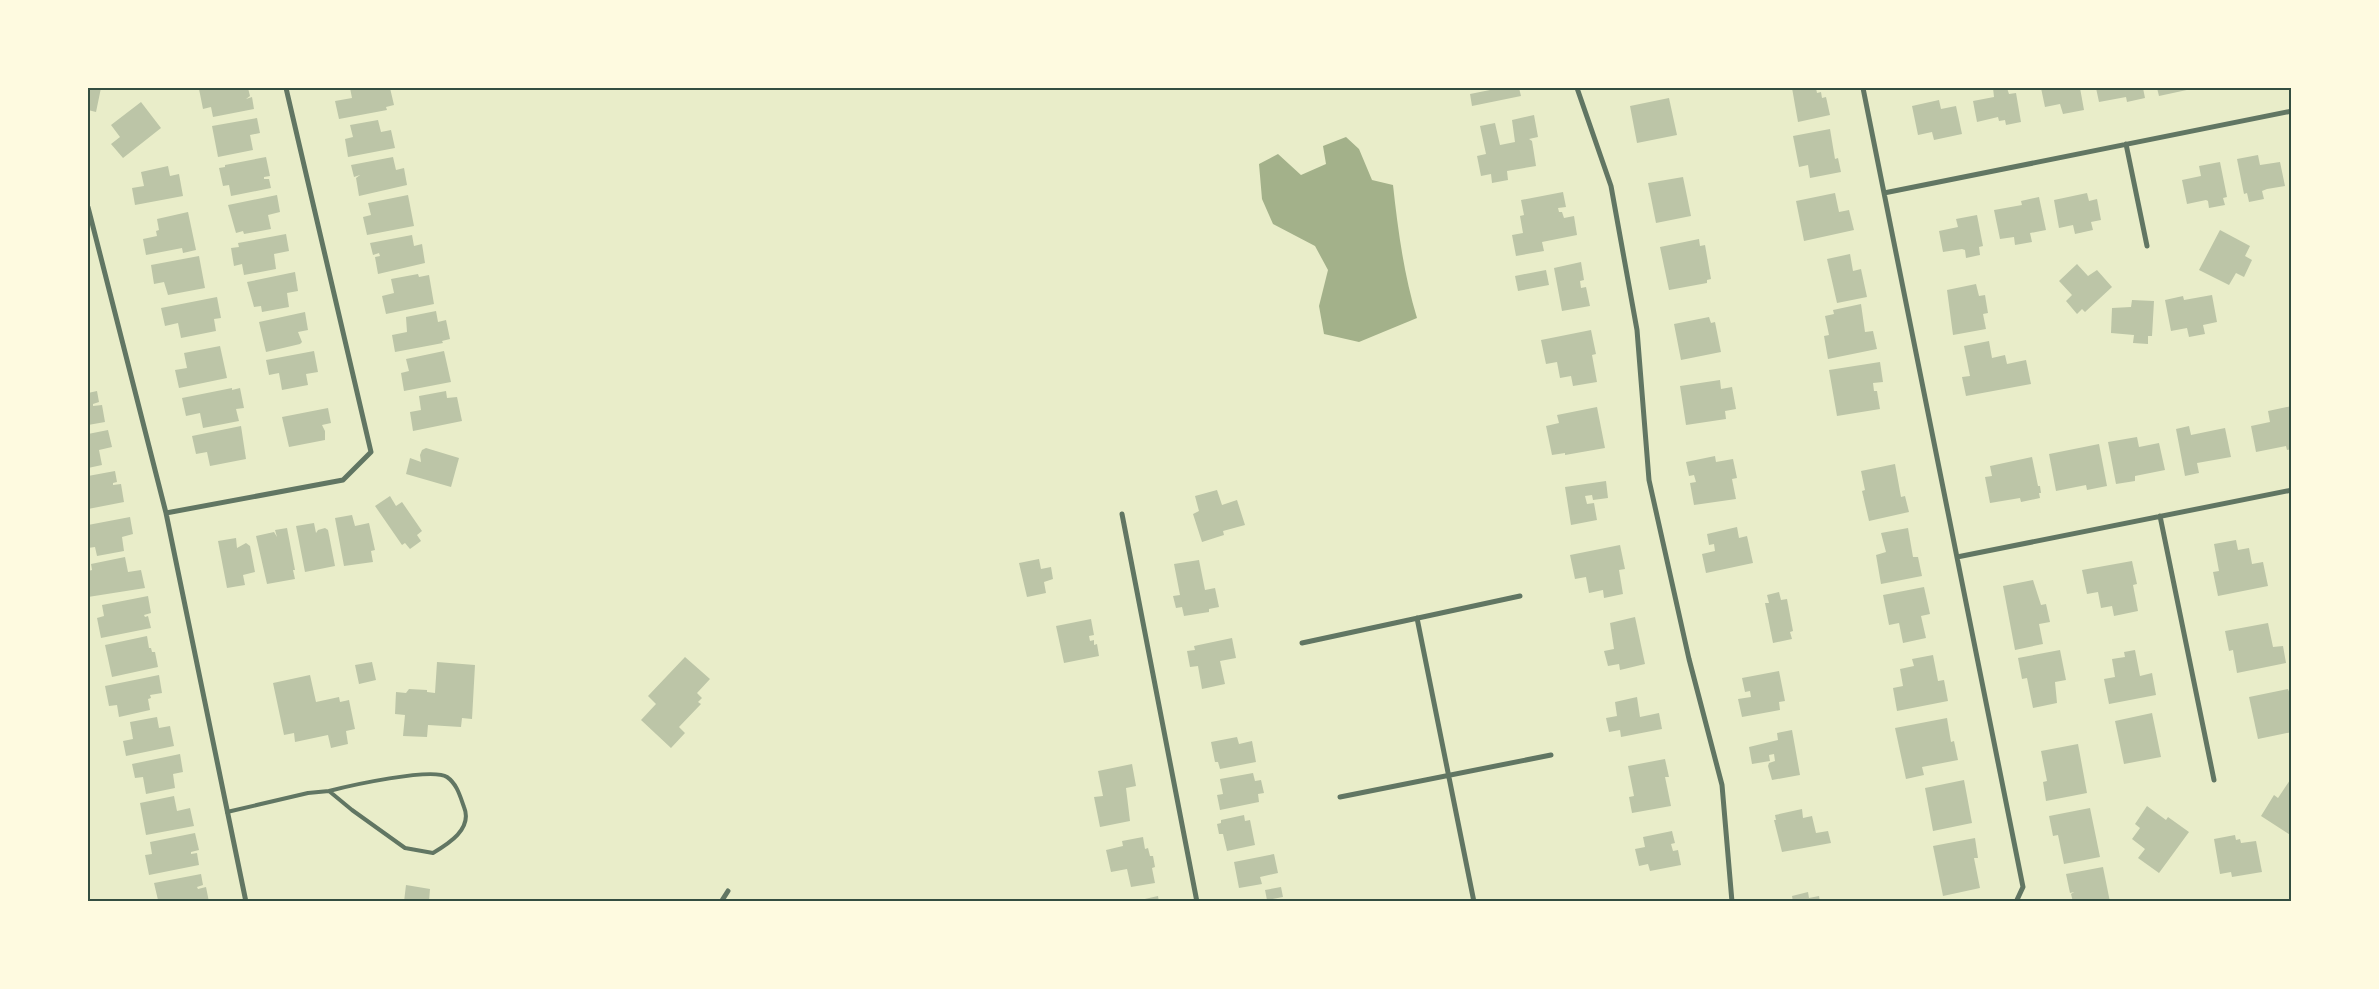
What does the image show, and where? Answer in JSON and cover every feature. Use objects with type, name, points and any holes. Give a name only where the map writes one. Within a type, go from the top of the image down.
[{"type":"street","points":[[166,514],[343,480],[371,452],[286,88]]},
{"type":"street","points":[[1578,88],[1610,186],[1637,330],[1649,480],[1689,659],[1722,785],[1732,902]]},
{"type":"street","points":[[1863,88],[2023,887],[2016,902]]},
{"type":"street","points":[[1884,193],[2292,111]]},
{"type":"street","points":[[2126,144],[2147,246]]},
{"type":"street","points":[[88,207],[166,514],[246,902]]},
{"type":"street","points":[[1957,557],[2292,490]]},
{"type":"street","points":[[1122,514],[1197,902]]},
{"type":"street","points":[[2160,516],[2214,780]]},
{"type":"street","points":[[1302,643],[1520,596]]},
{"type":"street","points":[[1417,618],[1474,902]]},
{"type":"street","points":[[1340,797],[1551,755]]},
{"type":"street","points":[[720,902],[728,891]]},
{"type":"lane","points":[[228,812],[359,783],[429,774],[446,776],[457,788],[466,811],[462,829],[453,841],[432,854],[405,848],[329,791]]},
{"type":"shaded area","points":[[1346,137],[1359,149],[1372,180],[1393,185],[1402,253],[1408,286],[1417,318],[1359,342],[1324,334],[1319,306],[1328,270],[1315,246],[1273,224],[1262,199],[1259,164],[1278,154],[1301,175],[1326,164],[1323,146]]},
{"type":"building","points":[[88,88],[101,88],[96,112],[88,110]]},
{"type":"building","points":[[248,88],[250,96],[246,99],[252,97],[254,109],[213,117],[211,107],[203,109],[199,89]]},
{"type":"building","points":[[350,88],[390,88],[394,105],[386,107],[387,110],[339,119],[335,101],[352,98]]},
{"type":"building","points":[[1489,88],[1519,88],[1521,96],[1472,106],[1470,94],[1490,90]]},
{"type":"building","points":[[1792,88],[1816,88],[1817,93],[1821,92],[1822,98],[1826,97],[1830,115],[1798,122]]},
{"type":"building","points":[[1993,88],[2007,88],[2009,94],[2016,93],[2021,122],[2006,125],[2005,120],[1999,121],[1998,117],[1977,122],[1973,101],[1994,97]]},
{"type":"building","points":[[2041,88],[2080,88],[2084,110],[2063,114],[2060,104],[2045,107]]},
{"type":"building","points":[[2096,88],[2143,88],[2145,98],[2127,102],[2126,97],[2099,102]]},
{"type":"building","points":[[2157,88],[2196,88],[2159,96]]},
{"type":"building","points":[[1669,98],[1677,135],[1637,143],[1630,106]]},
{"type":"building","points":[[1939,100],[1941,109],[1956,106],[1962,134],[1934,140],[1932,132],[1918,135],[1912,106]]},
{"type":"building","points":[[141,102],[161,128],[123,158],[111,144],[120,137],[111,125]]},
{"type":"building","points":[[1534,115],[1538,137],[1529,139],[1532,141],[1536,166],[1507,171],[1508,180],[1492,183],[1491,174],[1481,176],[1477,156],[1486,154],[1480,126],[1495,123],[1500,145],[1515,142],[1512,120]]},
{"type":"building","points":[[257,118],[260,133],[250,135],[253,150],[218,157],[212,126]]},
{"type":"building","points":[[378,120],[381,132],[391,130],[395,148],[348,157],[345,139],[353,137],[350,125]]},
{"type":"building","points":[[1830,129],[1835,159],[1838,158],[1841,172],[1810,178],[1808,165],[1799,167],[1793,136]]},
{"type":"building","points":[[2258,155],[2260,165],[2280,162],[2285,186],[2262,191],[2264,199],[2249,202],[2247,193],[2244,194],[2237,159]]},
{"type":"building","points":[[266,157],[270,176],[264,177],[264,179],[269,179],[271,188],[231,196],[229,185],[223,186],[219,168],[225,167],[225,165]]},
{"type":"building","points":[[393,157],[396,170],[404,168],[407,185],[359,196],[356,178],[360,175],[354,177],[351,165]]},
{"type":"building","points":[[2220,162],[2227,197],[2223,198],[2225,205],[2209,208],[2208,201],[2206,200],[2187,204],[2182,180],[2201,176],[2199,166]]},
{"type":"building","points":[[168,166],[170,176],[179,174],[183,196],[135,205],[132,188],[144,186],[141,172]]},
{"type":"building","points":[[1683,177],[1691,216],[1656,223],[1648,183]]},
{"type":"building","points":[[1563,192],[1566,207],[1558,208],[1559,212],[1562,212],[1564,218],[1574,216],[1577,235],[1542,242],[1544,251],[1516,256],[1512,235],[1523,233],[1520,216],[1524,215],[1521,200]]},
{"type":"building","points":[[1835,193],[1839,212],[1849,210],[1854,230],[1804,241],[1796,201]]},
{"type":"building","points":[[2087,193],[2089,201],[2097,199],[2101,220],[2091,222],[2093,230],[2075,234],[2073,225],[2059,228],[2054,200]]},
{"type":"building","points":[[277,195],[280,212],[268,215],[271,229],[244,234],[243,231],[236,233],[228,205]]},
{"type":"building","points":[[408,195],[414,226],[367,235],[363,217],[371,215],[368,203]]},
{"type":"building","points":[[2039,197],[2046,230],[2030,233],[2032,242],[2015,245],[2014,237],[2000,239],[1994,210],[2022,205],[2021,201]]},
{"type":"building","points":[[188,212],[196,250],[183,253],[182,248],[146,255],[143,239],[157,236],[156,231],[159,230],[157,219]]},
{"type":"building","points":[[1977,215],[1983,246],[1979,247],[1980,255],[1966,258],[1965,250],[1962,249],[1943,252],[1939,231],[1958,227],[1956,219]]},
{"type":"building","points":[[2220,230],[2250,246],[2245,256],[2252,260],[2244,277],[2236,273],[2229,285],[2199,270]]},
{"type":"building","points":[[286,234],[289,251],[274,254],[276,269],[244,275],[242,264],[234,266],[231,248],[239,247],[238,243]]},
{"type":"building","points":[[412,235],[414,246],[422,244],[425,263],[378,274],[375,257],[380,256],[379,253],[373,255],[370,243]]},
{"type":"building","points":[[1699,239],[1700,246],[1705,245],[1711,279],[1707,280],[1707,283],[1669,290],[1660,247]]},
{"type":"building","points":[[1850,254],[1853,271],[1861,269],[1867,297],[1837,303],[1827,259]]},
{"type":"building","points":[[199,256],[205,288],[168,295],[164,282],[154,284],[151,265]]},
{"type":"building","points":[[1581,262],[1584,280],[1580,281],[1581,288],[1586,287],[1590,306],[1562,311],[1554,268]]},
{"type":"building","points":[[2077,264],[2088,276],[2097,270],[2112,287],[2085,312],[2082,309],[2077,314],[2066,301],[2072,295],[2059,281]]},
{"type":"building","points":[[1546,270],[1549,285],[1518,291],[1515,276]]},
{"type":"building","points":[[295,272],[298,291],[287,293],[289,307],[262,312],[261,306],[254,307],[247,282]]},
{"type":"building","points":[[418,274],[419,277],[429,275],[434,304],[386,314],[382,296],[394,293],[391,279]]},
{"type":"building","points":[[1976,284],[1979,296],[1985,295],[1988,313],[1983,314],[1986,329],[1953,335],[1947,290]]},
{"type":"building","points":[[2212,295],[2217,322],[2203,325],[2205,334],[2189,337],[2187,328],[2171,331],[2165,300],[2183,296],[2184,300]]},
{"type":"building","points":[[217,297],[221,318],[214,319],[216,331],[181,338],[178,323],[165,326],[161,308]]},
{"type":"building","points":[[2132,300],[2154,301],[2152,336],[2148,336],[2148,344],[2133,343],[2134,335],[2111,333],[2112,308],[2131,307]]},
{"type":"building","points":[[1861,304],[1865,332],[1873,331],[1877,349],[1828,359],[1824,336],[1829,335],[1825,316],[1834,314],[1833,310]]},
{"type":"building","points":[[436,311],[438,322],[446,320],[450,339],[442,341],[443,343],[395,352],[392,335],[407,332],[406,317]]},
{"type":"building","points":[[305,312],[308,330],[298,332],[302,342],[266,352],[259,322]]},
{"type":"building","points":[[1709,317],[1711,323],[1715,322],[1721,352],[1681,360],[1674,324]]},
{"type":"building","points":[[1591,330],[1596,354],[1592,355],[1597,382],[1573,386],[1571,376],[1560,378],[1557,362],[1546,364],[1541,340]]},
{"type":"building","points":[[1989,341],[1992,358],[2005,355],[2007,364],[2026,360],[2031,384],[1966,396],[1962,377],[1970,376],[1964,346]]},
{"type":"building","points":[[220,346],[227,378],[179,388],[175,370],[187,368],[184,353]]},
{"type":"building","points":[[314,351],[318,372],[306,374],[308,385],[282,390],[279,373],[269,375],[266,360]]},
{"type":"building","points":[[444,351],[451,382],[404,391],[401,373],[409,371],[406,359]]},
{"type":"building","points":[[1880,362],[1883,382],[1873,383],[1874,391],[1877,391],[1880,409],[1837,416],[1829,370]]},
{"type":"building","points":[[1720,380],[1721,389],[1732,387],[1736,409],[1725,411],[1726,419],[1686,425],[1680,386]]},
{"type":"building","points":[[232,388],[232,390],[240,388],[244,408],[236,409],[239,421],[203,428],[200,413],[186,416],[182,398]]},
{"type":"building","points":[[97,391],[99,402],[93,404],[93,406],[102,405],[105,422],[88,425],[88,393]]},
{"type":"building","points":[[446,391],[447,398],[457,397],[462,421],[413,431],[410,412],[421,410],[419,396]]},
{"type":"building","points":[[2292,406],[2292,449],[2287,450],[2286,446],[2256,452],[2251,426],[2270,422],[2268,411]]},
{"type":"building","points":[[1597,407],[1605,448],[1565,455],[1565,453],[1552,455],[1546,426],[1559,423],[1557,415]]},
{"type":"building","points":[[328,408],[331,423],[322,425],[325,431],[325,440],[289,447],[282,417]]},
{"type":"building","points":[[241,426],[246,459],[210,466],[207,452],[196,454],[192,436]]},
{"type":"building","points":[[2189,426],[2191,435],[2225,428],[2231,457],[2197,463],[2199,473],[2185,476],[2176,429]]},
{"type":"building","points":[[108,430],[112,447],[99,450],[102,465],[88,468],[88,434]]},
{"type":"building","points":[[2137,437],[2139,447],[2159,443],[2165,470],[2135,476],[2135,481],[2116,484],[2108,442]]},
{"type":"building","points":[[2099,444],[2107,486],[2087,490],[2086,485],[2056,491],[2049,454]]},
{"type":"building","points":[[426,448],[459,458],[451,487],[406,474],[410,458],[421,462],[420,455],[422,450]]},
{"type":"building","points":[[1715,456],[1716,462],[1733,459],[1737,478],[1732,479],[1736,499],[1694,505],[1690,483],[1696,482],[1694,475],[1689,476],[1686,462]]},
{"type":"building","points":[[2032,457],[2038,486],[2040,486],[2040,498],[2021,502],[2020,498],[1990,503],[1985,477],[1992,476],[1990,466]]},
{"type":"building","points":[[1895,464],[1901,497],[1905,496],[1909,512],[1869,521],[1862,491],[1865,490],[1861,471]]},
{"type":"building","points":[[115,471],[117,482],[113,483],[113,485],[121,484],[124,502],[88,509],[88,476]]},
{"type":"building","points":[[1606,481],[1608,498],[1593,500],[1592,495],[1585,496],[1587,504],[1594,503],[1597,520],[1571,525],[1565,487]]},
{"type":"building","points":[[1217,490],[1222,505],[1237,500],[1245,525],[1223,531],[1224,535],[1202,542],[1193,514],[1199,511],[1195,496]]},
{"type":"building","points":[[390,496],[396,506],[402,502],[422,531],[417,535],[421,541],[410,549],[405,543],[402,545],[375,506]]},
{"type":"building","points":[[352,515],[355,526],[369,523],[375,550],[371,551],[373,562],[344,566],[335,518]]},
{"type":"building","points":[[130,517],[133,534],[122,537],[124,551],[97,556],[95,547],[88,548],[88,525]]},
{"type":"building","points":[[314,523],[316,533],[318,530],[325,528],[328,530],[335,566],[305,572],[296,526]]},
{"type":"building","points":[[1737,527],[1739,538],[1747,536],[1753,563],[1706,573],[1702,554],[1715,551],[1714,544],[1709,545],[1707,534]]},
{"type":"building","points":[[287,528],[295,579],[267,584],[256,536],[274,532],[277,537],[275,530]]},
{"type":"building","points":[[1908,528],[1913,557],[1918,557],[1922,576],[1881,584],[1876,555],[1886,552],[1881,533]]},
{"type":"building","points":[[236,538],[237,548],[246,543],[250,546],[255,572],[243,575],[245,585],[227,588],[218,541]]},
{"type":"building","points":[[2236,540],[2238,550],[2249,548],[2252,564],[2263,562],[2268,586],[2218,596],[2213,572],[2219,571],[2214,544]]},
{"type":"building","points":[[1620,545],[1625,569],[1619,570],[1623,594],[1604,598],[1603,590],[1589,593],[1586,577],[1575,579],[1570,555]]},
{"type":"building","points":[[125,557],[128,572],[141,570],[145,588],[88,597],[88,571],[92,570],[91,564]]},
{"type":"building","points":[[1039,559],[1041,569],[1051,567],[1053,579],[1044,582],[1046,593],[1027,597],[1019,563]]},
{"type":"building","points":[[1199,560],[1205,590],[1215,588],[1219,607],[1209,609],[1209,612],[1184,616],[1182,607],[1176,608],[1173,596],[1180,595],[1174,564]]},
{"type":"building","points":[[2132,561],[2137,584],[2133,585],[2138,611],[2114,616],[2112,606],[2101,608],[2098,592],[2087,594],[2082,570]]},
{"type":"building","points":[[2033,580],[2041,605],[2046,604],[2050,622],[2039,624],[2043,644],[2015,650],[2003,586]]},
{"type":"building","points":[[1924,587],[1930,614],[1921,616],[1926,638],[1903,643],[1899,623],[1889,625],[1883,595]]},
{"type":"building","points":[[1779,592],[1781,600],[1787,599],[1793,631],[1790,632],[1792,639],[1773,643],[1765,603],[1769,603],[1767,595]]},
{"type":"building","points":[[148,596],[151,613],[144,615],[145,617],[148,616],[151,628],[101,638],[97,618],[104,616],[102,605]]},
{"type":"building","points":[[1635,617],[1645,664],[1620,670],[1619,664],[1608,666],[1604,651],[1614,649],[1610,623]]},
{"type":"building","points":[[1091,619],[1094,635],[1089,636],[1090,641],[1094,640],[1094,645],[1097,644],[1099,656],[1064,663],[1056,626]]},
{"type":"building","points":[[2268,623],[2273,647],[2283,646],[2286,663],[2237,673],[2233,650],[2229,651],[2225,631]]},
{"type":"building","points":[[147,636],[149,648],[151,648],[152,652],[155,652],[158,667],[112,677],[105,645]]},
{"type":"building","points":[[1232,638],[1236,658],[1220,661],[1225,684],[1202,689],[1198,666],[1190,667],[1187,651],[1195,650],[1194,646]]},
{"type":"building","points":[[2060,650],[2066,680],[2055,682],[2057,703],[2033,708],[2027,678],[2022,679],[2018,658]]},
{"type":"building","points":[[2135,650],[2140,676],[2152,673],[2156,695],[2109,704],[2104,679],[2115,677],[2112,659],[2125,657],[2124,652]]},
{"type":"building","points":[[1933,655],[1938,681],[1944,680],[1948,701],[1897,711],[1893,688],[1903,686],[1900,669],[1914,666],[1912,659]]},
{"type":"building","points":[[685,657],[710,679],[697,693],[702,698],[698,702],[701,704],[679,727],[685,733],[671,748],[641,720],[656,704],[648,696]]},
{"type":"building","points":[[372,662],[376,680],[359,684],[355,665]]},
{"type":"building","points":[[437,662],[475,665],[472,719],[462,718],[461,727],[428,725],[427,737],[403,736],[405,715],[395,714],[396,692],[406,693],[409,689],[427,690],[427,692],[435,693]]},
{"type":"building","points":[[1779,671],[1785,701],[1779,702],[1780,710],[1742,717],[1738,699],[1751,697],[1750,691],[1745,692],[1742,678]]},
{"type":"building","points":[[159,675],[162,693],[150,695],[151,698],[148,699],[150,710],[119,717],[117,705],[109,706],[105,686]]},
{"type":"building","points":[[310,675],[316,702],[339,697],[340,702],[349,700],[355,729],[346,731],[348,744],[331,748],[328,735],[295,742],[294,733],[284,735],[273,683]]},
{"type":"building","points":[[2288,689],[2292,699],[2292,732],[2258,739],[2249,697]]},
{"type":"building","points":[[1637,697],[1640,717],[1659,713],[1662,729],[1621,737],[1620,730],[1609,732],[1606,718],[1617,716],[1615,702]]},
{"type":"building","points":[[2152,713],[2161,757],[2124,764],[2115,721]]},
{"type":"building","points":[[157,717],[159,728],[170,726],[174,746],[126,756],[123,741],[133,739],[130,722]]},
{"type":"building","points":[[1947,718],[1951,742],[1954,741],[1958,760],[1922,767],[1924,775],[1906,779],[1895,728]]},
{"type":"building","points":[[1792,730],[1800,775],[1772,780],[1768,766],[1769,763],[1775,761],[1774,754],[1769,755],[1770,761],[1752,764],[1749,747],[1778,740],[1777,733]]},
{"type":"building","points":[[1237,737],[1239,744],[1252,741],[1256,762],[1220,769],[1218,762],[1215,762],[1211,742]]},
{"type":"building","points":[[2078,744],[2087,793],[2046,801],[2043,782],[2047,781],[2041,751]]},
{"type":"building","points":[[180,754],[183,772],[173,774],[175,788],[146,794],[143,777],[135,778],[132,764]]},
{"type":"building","points":[[1665,759],[1669,777],[1665,777],[1671,806],[1632,813],[1629,797],[1634,796],[1628,766]]},
{"type":"building","points":[[1132,764],[1136,786],[1126,788],[1130,821],[1100,827],[1094,797],[1103,796],[1098,771]]},
{"type":"building","points":[[1253,773],[1255,781],[1261,780],[1264,793],[1258,794],[1259,802],[1220,810],[1217,795],[1223,794],[1220,779]]},
{"type":"building","points":[[2292,777],[2292,836],[2261,816],[2274,795],[2278,798]]},
{"type":"building","points":[[1964,780],[1972,823],[1933,831],[1925,788]]},
{"type":"building","points":[[174,796],[177,811],[190,808],[194,826],[146,835],[140,803]]},
{"type":"building","points":[[2147,806],[2166,820],[2168,817],[2189,832],[2159,873],[2138,858],[2145,849],[2132,839],[2140,828],[2135,824]]},
{"type":"building","points":[[2090,808],[2100,857],[2064,864],[2058,835],[2053,836],[2049,816]]},
{"type":"building","points":[[1802,809],[1803,818],[1812,816],[1816,833],[1828,831],[1831,843],[1782,852],[1774,820],[1776,820],[1775,815]]},
{"type":"building","points":[[1244,815],[1245,821],[1250,820],[1255,845],[1227,851],[1223,834],[1219,834],[1217,824],[1221,823],[1221,820]]},
{"type":"building","points":[[1672,831],[1675,843],[1671,844],[1673,851],[1678,850],[1681,865],[1650,871],[1648,864],[1639,866],[1635,849],[1645,847],[1643,837]]},
{"type":"building","points":[[195,833],[199,850],[191,852],[191,854],[197,853],[199,865],[149,875],[145,855],[152,854],[150,842]]},
{"type":"building","points":[[2235,835],[2236,840],[2240,839],[2241,843],[2256,841],[2262,872],[2232,877],[2231,872],[2220,874],[2214,839]]},
{"type":"building","points":[[1143,837],[1145,849],[1148,848],[1150,856],[1153,856],[1155,867],[1152,868],[1155,883],[1131,887],[1127,869],[1111,872],[1106,850],[1123,846],[1122,841]]},
{"type":"building","points":[[1975,838],[1978,858],[1974,858],[1980,888],[1943,896],[1933,846]]},
{"type":"building","points":[[1274,854],[1278,873],[1260,877],[1262,884],[1239,888],[1234,862]]},
{"type":"building","points":[[2103,867],[2110,902],[2073,902],[2071,894],[2074,892],[2070,893],[2066,874]]},
{"type":"building","points":[[201,874],[203,885],[197,887],[198,889],[206,887],[209,902],[158,900],[154,883]]},
{"type":"building","points":[[406,885],[430,889],[429,902],[404,902]]},
{"type":"building","points":[[1281,887],[1283,897],[1267,900],[1265,890]]},
{"type":"building","points":[[1808,892],[1809,898],[1819,896],[1820,902],[1793,902],[1792,896]]},
{"type":"building","points":[[1158,896],[1159,902],[1136,902],[1136,901]]}]
